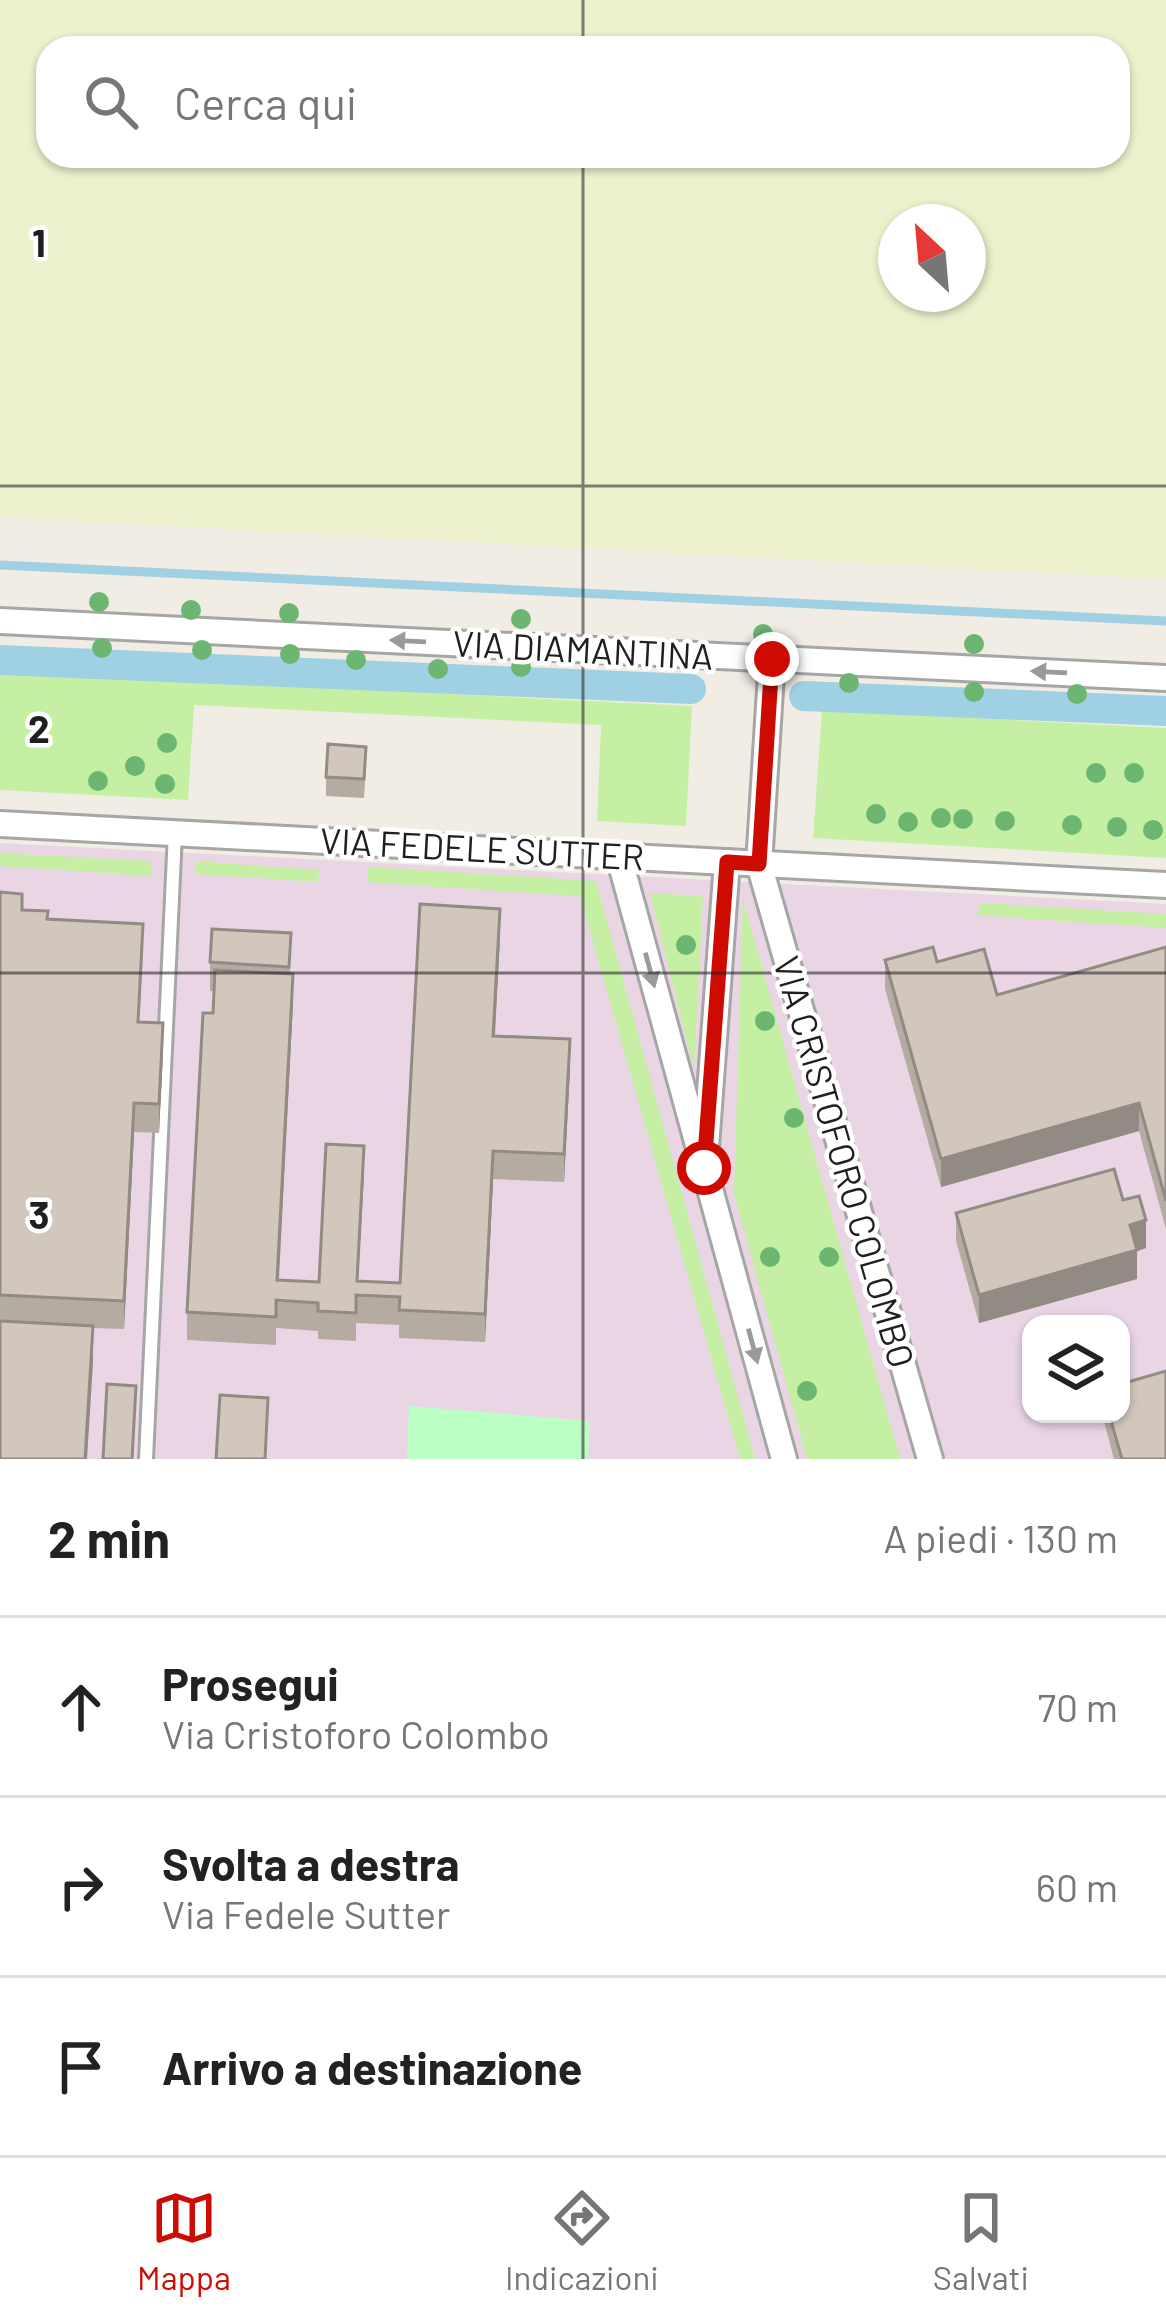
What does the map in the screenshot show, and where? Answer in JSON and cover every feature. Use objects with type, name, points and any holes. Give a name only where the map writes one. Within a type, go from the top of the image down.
[{"type":"street","name":"VIA DIAMANTINA","points":[[0,621],[1166,678]]},
{"type":"street","points":[[759,864],[772,659]]},
{"type":"street","name":"VIA FEDELE SUTTER","points":[[0,824],[1166,885]]},
{"type":"street","name":"VIA CRISTOFORO COLOMBO","points":[[619,857],[784,1459]]},
{"type":"street","name":"VIA CRISTOFORO COLOMBO","points":[[704,1168],[727,862]]},
{"type":"street","name":"VIA CRISTOFORO COLOMBO","points":[[759,864],[930,1459]]},
{"type":"lane","points":[[146,1459],[175,833]]},
{"type":"shaded area","points":[[0,843],[1166,904],[1166,1459],[0,1459]]},
{"type":"green space","points":[[0,0],[1166,0],[1166,579],[0,517]]},
{"type":"green space","points":[[0,672],[692,706],[686,826],[597,821],[601,725],[194,705],[188,800],[0,790]]},
{"type":"green space","points":[[822,710],[1166,728],[1166,858],[813,838]]},
{"type":"green space","points":[[0,853],[150,861],[152,876],[0,866]]},
{"type":"green space","points":[[196,861],[319,870],[318,882],[195,874]]},
{"type":"green space","points":[[369,867],[596,881],[755,1459],[740,1459],[580,896],[366,882]]},
{"type":"green space","points":[[650,893],[703,896],[694,1069]]},
{"type":"green space","points":[[743,899],[900,1459],[807,1459],[734,1194]]},
{"type":"green space","points":[[981,903],[1166,914],[1166,928],[977,915]]},
{"type":"green space","points":[[409,1406],[590,1421],[588,1459],[407,1459]]},
{"type":"building","points":[[328,744],[366,747],[364,779],[326,777]]},
{"type":"building","points":[[0,892],[22,894],[22,910],[48,911],[47,919],[143,924],[138,1022],[163,1023],[159,1104],[134,1103],[124,1301],[0,1295]]},
{"type":"building","points":[[420,904],[500,909],[493,1036],[570,1039],[564,1154],[493,1151],[485,1314],[399,1310],[400,1297],[356,1295],[356,1313],[318,1311],[318,1303],[276,1300],[276,1317],[187,1312],[203,1013],[213,1013],[215,970],[293,974],[277,1280],[319,1282],[326,1144],[364,1146],[357,1281],[400,1283]]},
{"type":"building","points":[[212,929],[291,933],[289,967],[210,962]]},
{"type":"building","points":[[933,947],[937,962],[984,949],[997,995],[1166,947],[1166,1201],[1139,1103],[941,1159],[885,960]]},
{"type":"building","points":[[1114,1169],[1123,1200],[1139,1196],[1146,1220],[1130,1225],[1137,1250],[979,1295],[956,1213]]},
{"type":"building","points":[[0,1321],[93,1326],[85,1459],[0,1459]]},
{"type":"building","points":[[1166,1371],[1166,1459],[1122,1459],[1112,1423],[1130,1423],[1130,1381]]},
{"type":"building","points":[[107,1384],[136,1386],[132,1459],[103,1459]]},
{"type":"building","points":[[220,1395],[268,1398],[265,1459],[216,1459]]},
{"type":"waterway","points":[[0,565],[1166,621]]},
{"type":"waterway","points":[[0,660],[691,689]]},
{"type":"waterway","points":[[804,696],[1166,711]]},
{"type":"route","points":[[704,1168],[727,862],[759,864],[772,659]]}]
